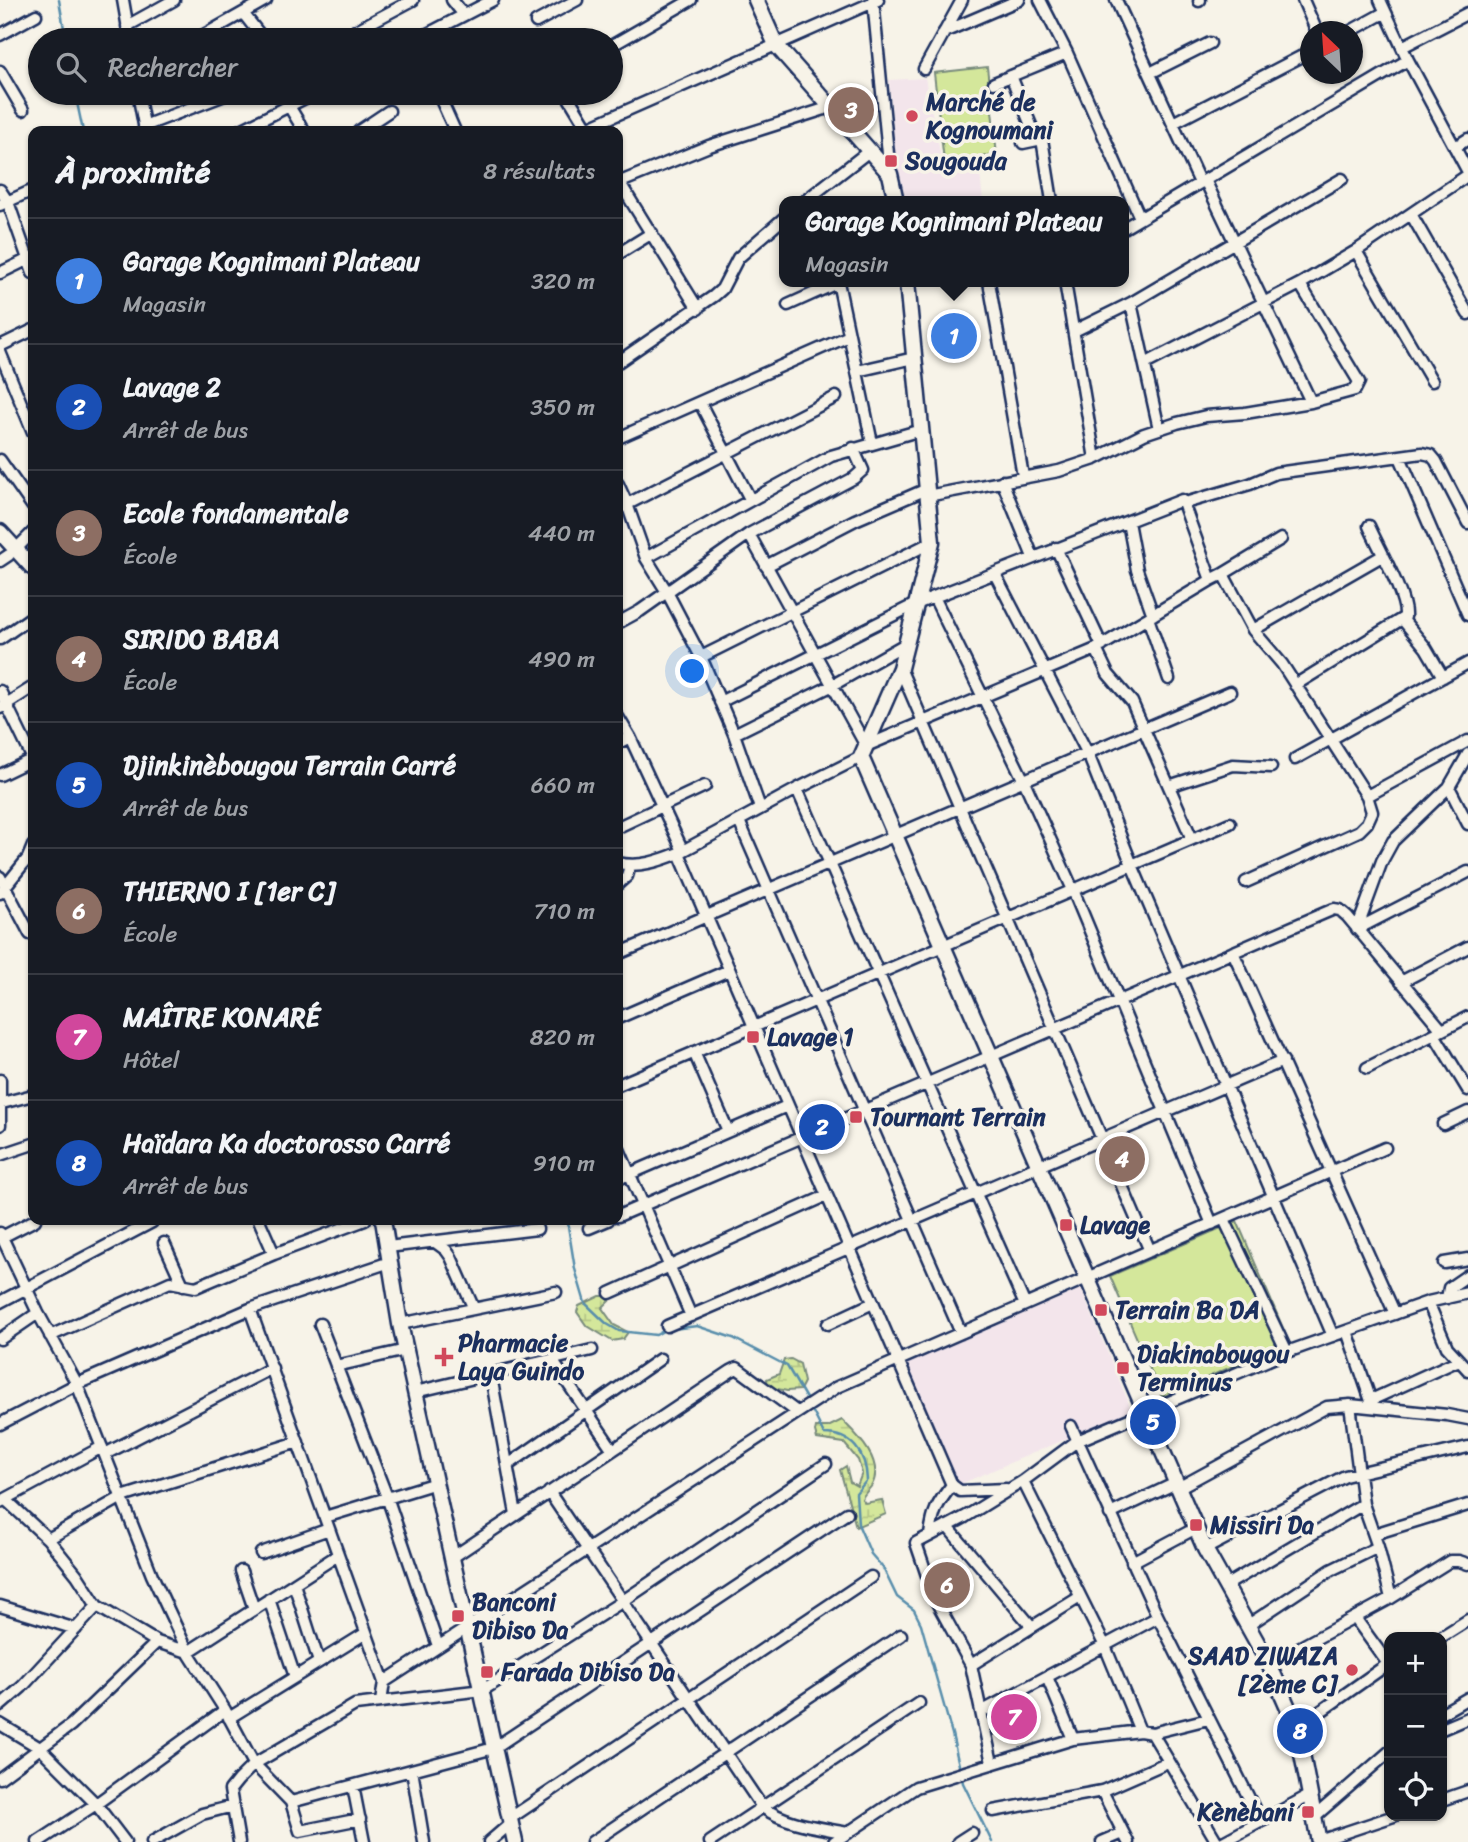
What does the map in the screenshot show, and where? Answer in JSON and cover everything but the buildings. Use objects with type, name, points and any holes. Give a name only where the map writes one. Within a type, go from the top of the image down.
[{"type":"street","points":[[123,0],[127,26],[174,0]]},
{"type":"street","points":[[216,28],[266,0]]},
{"type":"street","points":[[360,28],[413,0]]},
{"type":"street","points":[[452,0],[464,15]]},
{"type":"street","points":[[439,28],[493,0]]},
{"type":"street","points":[[536,22],[577,0]]},
{"type":"street","points":[[623,39],[691,0]]},
{"type":"street","points":[[756,0],[776,45],[890,174]]},
{"type":"street","points":[[924,69],[962,0]]},
{"type":"street","points":[[944,32],[1018,0]]},
{"type":"street","points":[[1116,0],[1173,123],[1235,242],[1311,402]]},
{"type":"street","points":[[1303,0],[1312,21]]},
{"type":"street","points":[[1145,364],[1300,284],[1356,251],[1468,174],[1380,0]]},
{"type":"street","points":[[594,126],[874,1],[890,174],[895,196]]},
{"type":"street","points":[[1044,1],[1140,218]]},
{"type":"street","points":[[243,13],[255,28]]},
{"type":"street","points":[[1402,47],[1468,13]]},
{"type":"street","points":[[1363,24],[1382,14]]},
{"type":"street","points":[[0,35],[37,15]]},
{"type":"street","points":[[1150,73],[1210,43]]},
{"type":"street","points":[[994,83],[1067,53]]},
{"type":"street","points":[[1173,123],[1300,58]]},
{"type":"street","points":[[1129,225],[1408,60]]},
{"type":"street","points":[[0,71],[23,110]]},
{"type":"street","points":[[1011,76],[1037,140]]},
{"type":"street","points":[[140,105],[145,126]]},
{"type":"street","points":[[150,126],[201,105]]},
{"type":"street","points":[[443,105],[452,126]]},
{"type":"street","points":[[572,105],[583,126]]},
{"type":"street","points":[[249,126],[289,106],[301,126]]},
{"type":"street","points":[[623,180],[709,146],[831,107]]},
{"type":"street","points":[[376,126],[389,111]]},
{"type":"street","points":[[1023,143],[1042,139],[1051,196]]},
{"type":"street","points":[[1455,147],[1468,139]]},
{"type":"street","points":[[811,196],[869,151]]},
{"type":"street","points":[[1074,331],[1131,303],[1342,179]]},
{"type":"street","points":[[0,190],[4,204],[28,252]]},
{"type":"street","points":[[623,190],[698,309]]},
{"type":"street","points":[[4,204],[28,192]]},
{"type":"street","points":[[1411,214],[1468,314]]},
{"type":"street","points":[[623,359],[698,309],[722,289],[738,258],[779,222]]},
{"type":"street","points":[[623,251],[652,233]]},
{"type":"street","points":[[1356,251],[1432,381]]},
{"type":"street","points":[[0,273],[28,259]]},
{"type":"street","points":[[766,566],[855,520],[927,493],[1059,471],[1095,459],[1159,429],[1206,416],[1245,413],[1311,402],[1355,390],[1359,382],[1300,284]]},
{"type":"street","points":[[788,305],[827,287]]},
{"type":"street","points":[[839,287],[872,443]]},
{"type":"street","points":[[864,751],[900,668],[932,542],[908,287]]},
{"type":"street","points":[[990,287],[1023,476]]},
{"type":"street","points":[[1066,287],[1095,459]]},
{"type":"street","points":[[1131,303],[1159,429]]},
{"type":"street","points":[[0,346],[28,332]]},
{"type":"street","points":[[623,436],[849,336]]},
{"type":"street","points":[[0,352],[28,420]]},
{"type":"street","points":[[856,371],[915,358]]},
{"type":"street","points":[[760,808],[734,734],[701,657],[646,558],[623,507],[836,397]]},
{"type":"street","points":[[699,403],[750,499]]},
{"type":"street","points":[[646,558],[831,456],[921,430]]},
{"type":"street","points":[[623,620],[749,534],[831,492],[861,473],[863,470],[853,448]]},
{"type":"street","points":[[720,702],[916,604],[1178,500],[1185,503],[1250,484],[1276,473],[1422,453],[1431,455],[1468,523]]},
{"type":"street","points":[[1400,457],[1468,615]]},
{"type":"street","points":[[0,460],[28,500]]},
{"type":"street","points":[[1002,481],[1033,557]]},
{"type":"street","points":[[1458,502],[1468,496]]},
{"type":"street","points":[[1185,503],[1211,580]]},
{"type":"street","points":[[1128,522],[1137,570],[1169,679]]},
{"type":"street","points":[[1295,685],[1403,620],[1405,609],[1369,526]]},
{"type":"street","points":[[0,533],[6,553],[28,575]]},
{"type":"street","points":[[749,534],[833,685],[864,751],[894,835],[1205,1549],[1269,1664],[1297,1728],[1319,1841],[1384,1819]]},
{"type":"street","points":[[6,553],[28,536]]},
{"type":"street","points":[[623,864],[630,866],[659,861],[681,852],[864,751],[924,722],[1099,648],[1281,539]]},
{"type":"street","points":[[701,657],[932,542]]},
{"type":"street","points":[[1056,548],[1108,674],[1132,702],[1192,839]]},
{"type":"street","points":[[6,553],[28,565]]},
{"type":"street","points":[[1253,630],[1382,556]]},
{"type":"street","points":[[995,574],[1088,754],[1132,865],[1333,1336]]},
{"type":"street","points":[[1223,574],[1253,630],[1282,664],[1367,796],[1372,812],[1359,831],[1246,882]]},
{"type":"street","points":[[934,597],[1024,781],[1073,890],[1212,1224]]},
{"type":"street","points":[[0,639],[28,619]]},
{"type":"street","points":[[1403,620],[1426,648],[1443,677]]},
{"type":"street","points":[[734,734],[833,685],[907,643]]},
{"type":"street","points":[[1295,759],[1468,663]]},
{"type":"street","points":[[900,668],[1150,1251]]},
{"type":"street","points":[[3,706],[28,690]]},
{"type":"street","points":[[0,691],[3,706],[28,750]]},
{"type":"street","points":[[623,952],[1230,692]]},
{"type":"street","points":[[623,726],[662,806],[706,917],[952,1485],[960,1491],[972,1492],[1010,1489]]},
{"type":"street","points":[[623,740],[630,737]]},
{"type":"street","points":[[1367,796],[1468,741]]},
{"type":"street","points":[[1357,929],[1382,861],[1393,841],[1449,787],[1468,754]]},
{"type":"street","points":[[0,775],[28,761]]},
{"type":"street","points":[[1169,786],[1233,765],[1271,767]]},
{"type":"street","points":[[623,825],[705,786]]},
{"type":"street","points":[[1449,787],[1468,824]]},
{"type":"street","points":[[797,789],[1025,1305]]},
{"type":"street","points":[[739,821],[961,1333]]},
{"type":"street","points":[[623,1083],[1230,823]]},
{"type":"street","points":[[28,862],[2,885],[28,930]]},
{"type":"street","points":[[623,880],[630,866]]},
{"type":"street","points":[[1357,929],[1468,873]]},
{"type":"street","points":[[623,1214],[1334,909],[1340,910],[1401,982],[1438,1032],[1468,1090]]},
{"type":"street","points":[[1401,982],[1468,947]]},
{"type":"street","points":[[1233,952],[1395,1314]]},
{"type":"street","points":[[623,1016],[729,970]]},
{"type":"street","points":[[1367,1068],[1468,1017]]},
{"type":"street","points":[[694,1052],[728,1131]]},
{"type":"street","points":[[667,1326],[1283,1061]]},
{"type":"street","points":[[0,1080],[0,1125]]},
{"type":"street","points":[[2,1103],[28,1096]]},
{"type":"street","points":[[623,1177],[787,1106]]},
{"type":"street","points":[[1443,1124],[1468,1112]]},
{"type":"street","points":[[0,1155],[28,1146]]},
{"type":"street","points":[[384,1682],[837,1387],[1385,1148]]},
{"type":"street","points":[[623,1158],[691,1316]]},
{"type":"street","points":[[610,1293],[826,1196]]},
{"type":"street","points":[[1224,1219],[1287,1352]]},
{"type":"street","points":[[28,1223],[1,1235],[38,1313],[77,1384],[152,1575],[188,1652],[227,1714],[254,1764],[291,1802],[300,1831],[360,1819]]},
{"type":"street","points":[[0,1302],[146,1225]]},
{"type":"street","points":[[261,1225],[274,1254]]},
{"type":"street","points":[[50,1336],[170,1282],[196,1287],[352,1225]]},
{"type":"street","points":[[384,1225],[400,1324],[515,1842]]},
{"type":"street","points":[[589,1228],[596,1225]]},
{"type":"street","points":[[0,1424],[77,1384],[250,1309],[389,1255],[435,1242],[537,1229]]},
{"type":"street","points":[[435,1242],[451,1257],[474,1309]]},
{"type":"street","points":[[164,1244],[183,1285]]},
{"type":"street","points":[[1444,1263],[1467,1262]]},
{"type":"street","points":[[1447,1298],[1449,1288],[1468,1275]]},
{"type":"street","points":[[400,1324],[556,1292]]},
{"type":"street","points":[[992,1763],[971,1665],[936,1599],[916,1542],[1023,1481],[1077,1441],[1287,1352],[1428,1302],[1468,1293]]},
{"type":"street","points":[[1428,1302],[1447,1347],[1468,1370]]},
{"type":"street","points":[[828,1324],[873,1303]]},
{"type":"street","points":[[250,1309],[384,1682],[381,1702]]},
{"type":"street","points":[[0,1339],[38,1313]]},
{"type":"street","points":[[320,1324],[387,1497],[438,1646]]},
{"type":"street","points":[[1347,1331],[1372,1404]]},
{"type":"street","points":[[336,1366],[406,1350]]},
{"type":"street","points":[[415,1392],[593,1350]]},
{"type":"street","points":[[508,1465],[660,1359]]},
{"type":"street","points":[[552,1360],[613,1450]]},
{"type":"street","points":[[1372,1404],[1459,1360]]},
{"type":"street","points":[[188,1652],[157,1642],[97,1606],[48,1539],[2,1501],[272,1368]]},
{"type":"street","points":[[453,1557],[737,1368],[797,1412]]},
{"type":"street","points":[[491,1376],[516,1514]]},
{"type":"street","points":[[1110,1514],[1177,1485],[1327,1406],[1372,1404],[1468,1419]]},
{"type":"street","points":[[1350,1405],[1363,1504],[1378,1547],[1391,1598]]},
{"type":"street","points":[[1071,1426],[1158,1617],[1260,1820]]},
{"type":"street","points":[[48,1539],[122,1497],[298,1442]]},
{"type":"street","points":[[1205,1549],[1345,1476],[1468,1447]]},
{"type":"street","points":[[239,1842],[230,1790],[254,1764],[355,1705],[482,1690],[623,1601],[827,1464]]},
{"type":"street","points":[[1023,1481],[1146,1732],[1168,1762],[1217,1842]]},
{"type":"street","points":[[325,1517],[436,1483]]},
{"type":"street","points":[[930,1535],[932,1516],[952,1485]]},
{"type":"street","points":[[549,1492],[762,1807],[777,1818],[848,1833]]},
{"type":"street","points":[[1225,1587],[1363,1504]]},
{"type":"street","points":[[1374,1534],[1468,1505]]},
{"type":"street","points":[[291,1802],[494,1748],[847,1513]]},
{"type":"street","points":[[947,1526],[1031,1627]]},
{"type":"street","points":[[1132,1562],[1196,1528]]},
{"type":"street","points":[[261,1553],[329,1529]]},
{"type":"street","points":[[1247,1626],[1331,1570],[1378,1547]]},
{"type":"street","points":[[188,1652],[338,1555]]},
{"type":"street","points":[[1269,1664],[1391,1598],[1450,1561],[1459,1560],[1468,1564]]},
{"type":"street","points":[[241,1571],[254,1609]]},
{"type":"street","points":[[489,1842],[510,1822],[871,1577]]},
{"type":"street","points":[[294,1584],[319,1662]]},
{"type":"street","points":[[971,1665],[1080,1597]]},
{"type":"street","points":[[270,1599],[295,1677]]},
{"type":"street","points":[[0,1606],[76,1629]]},
{"type":"street","points":[[0,1706],[22,1687],[97,1606]]},
{"type":"street","points":[[981,1712],[1158,1617]]},
{"type":"street","points":[[1355,1618],[1384,1658]]},
{"type":"street","points":[[1447,1633],[1468,1620]]},
{"type":"street","points":[[38,1842],[227,1714],[295,1677],[366,1633]]},
{"type":"street","points":[[592,1842],[901,1635]]},
{"type":"street","points":[[0,1778],[71,1725],[157,1642]]},
{"type":"street","points":[[1297,1728],[1384,1668]]},
{"type":"street","points":[[1048,1677],[1073,1739]]},
{"type":"street","points":[[1447,1710],[1468,1698]]},
{"type":"street","points":[[710,1842],[919,1703]]},
{"type":"street","points":[[834,1842],[916,1787],[940,1779],[1073,1739],[1146,1732],[1208,1718]]},
{"type":"street","points":[[1447,1727],[1468,1718]]},
{"type":"street","points":[[0,1724],[40,1748],[96,1804],[125,1842]]},
{"type":"street","points":[[1314,1817],[1384,1756]]},
{"type":"street","points":[[993,1811],[1102,1791],[1168,1762]]},
{"type":"street","points":[[412,1770],[424,1842]]},
{"type":"street","points":[[353,1786],[364,1842]]},
{"type":"street","points":[[1102,1791],[1126,1838],[1102,1842]]},
{"type":"street","points":[[1447,1798],[1468,1791]]},
{"type":"street","points":[[1223,1842],[1240,1838],[1260,1820],[1310,1795]]},
{"type":"street","points":[[152,1842],[202,1814],[233,1806]]},
{"type":"street","points":[[958,1842],[972,1833]]},
{"type":"shaded area","name":"Marché de Kognoumani","points":[[925,78],[943,167],[979,164],[982,196],[905,196],[895,153],[889,80]]},
{"type":"shaded area","points":[[1081,1289],[1132,1411],[958,1485],[907,1364]]},
{"type":"green space","points":[[987,67],[997,155],[944,161],[934,73]]},
{"type":"green space","points":[[1237,1221],[1289,1342],[1162,1397],[1110,1276]]},
{"type":"green space","points":[[600,1296],[611,1299],[602,1308],[614,1325],[628,1332],[623,1339],[612,1341],[586,1325],[577,1312],[579,1306]]},
{"type":"green space","points":[[791,1359],[800,1364],[804,1382],[800,1390],[787,1391],[768,1387],[767,1379],[779,1374],[784,1360]]},
{"type":"green space","points":[[842,1420],[867,1449],[875,1467],[872,1485],[862,1499],[865,1503],[882,1500],[886,1514],[856,1527],[840,1470],[846,1466],[850,1482],[857,1486],[862,1473],[858,1460],[844,1443],[817,1439],[815,1432],[816,1427],[828,1427]]},
{"type":"waterway","points":[[59,0],[64,28]]},
{"type":"waterway","points":[[78,105],[82,126]]},
{"type":"waterway","points":[[568,1225],[575,1269],[585,1303],[607,1324],[619,1331],[656,1335],[665,1330],[697,1326],[733,1338],[787,1366],[808,1402]]},
{"type":"waterway","points":[[811,1408],[824,1434],[850,1441],[864,1461],[867,1480],[856,1493],[858,1524],[871,1554],[883,1568],[897,1597],[914,1610],[921,1624],[963,1783],[992,1842]]},
{"type":"place","name":"Ecole fondamentale","points":[[851,110]]},
{"type":"place","name":"Marché de Kognoumani","points":[[912,116]]},
{"type":"place","name":"Sougouda","points":[[891,161]]},
{"type":"place","name":"Garage Kognimani Plateau","points":[[954,336]]},
{"type":"place","name":"Lavage 1","points":[[753,1037]]},
{"type":"place","name":"Tournant Terrain","points":[[856,1117]]},
{"type":"place","name":"Lavage 2","points":[[822,1127]]},
{"type":"place","name":"SIRIDO BABA","points":[[1122,1159]]},
{"type":"place","name":"Lavage","points":[[1066,1225]]},
{"type":"place","name":"Terrain Ba DA","points":[[1101,1310]]},
{"type":"place","name":"Pharmacie Laya Guindo","points":[[444,1357]]},
{"type":"place","name":"Diakinabougou Terminus","points":[[1123,1368]]},
{"type":"place","name":"Djinkinèbougou Terrain Carré","points":[[1153,1422]]},
{"type":"place","name":"Missiri Da","points":[[1196,1525]]},
{"type":"place","name":"THIERNO I [1er C]","points":[[947,1585]]},
{"type":"place","name":"Banconi Dibiso Da","points":[[458,1616]]},
{"type":"place","name":"SAAD ZIWAZA [2ème C]","points":[[1352,1670]]},
{"type":"place","name":"Farada Dibiso Da","points":[[487,1672]]},
{"type":"place","name":"MAÎTRE KONARÉ","points":[[1014,1717]]},
{"type":"place","name":"Haïdara Ka doctorosso Carré","points":[[1300,1731]]},
{"type":"place","name":"Kènèbani","points":[[1308,1812]]}]
